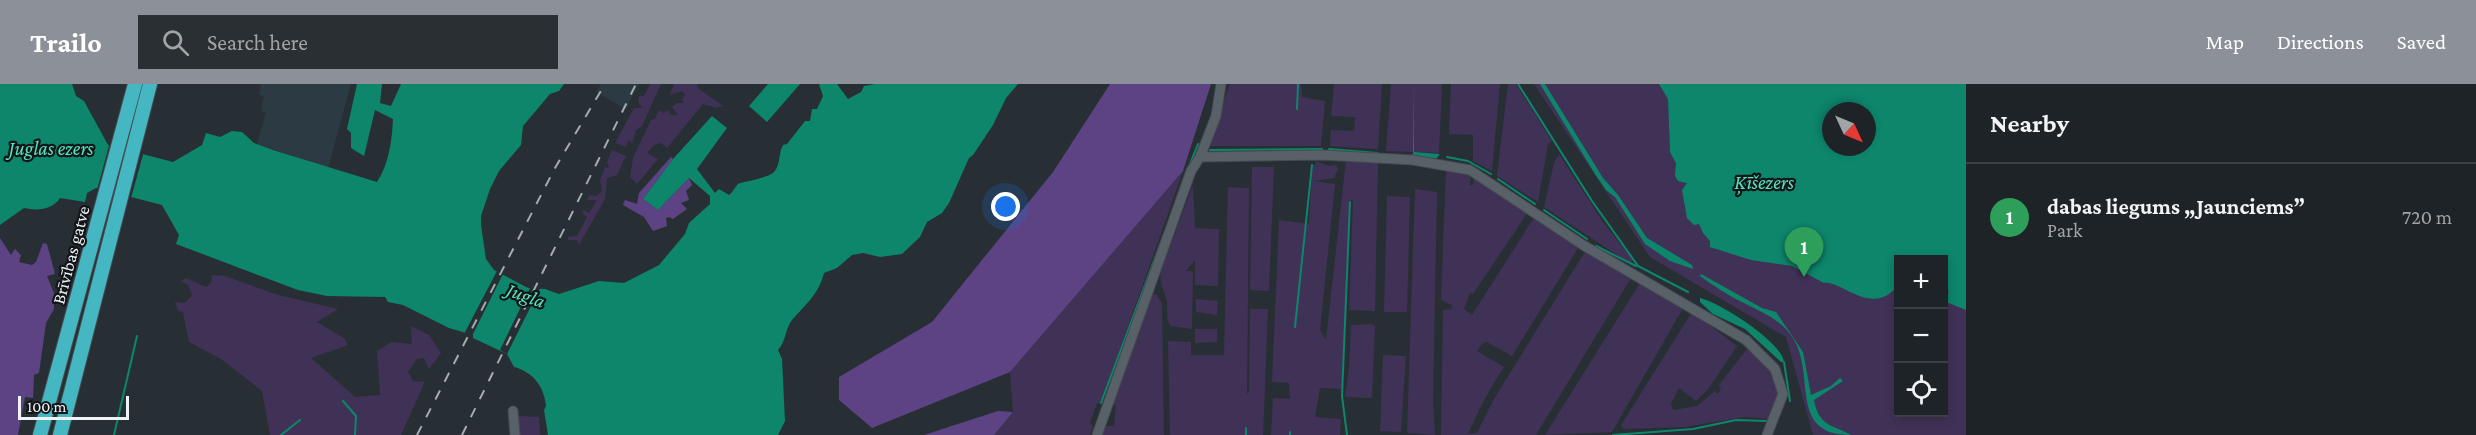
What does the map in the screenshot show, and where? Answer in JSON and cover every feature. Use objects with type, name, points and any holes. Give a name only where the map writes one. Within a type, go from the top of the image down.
[{"type":"highway","name":"Brīvības gatve","points":[[127,144],[135,84]]},
{"type":"highway","name":"Brīvības gatve","points":[[60,435],[114,194],[127,144],[150,84]]},
{"type":"highway","name":"Brīvības gatve","points":[[40,435],[114,194]]},
{"type":"street","points":[[1097,435],[1191,171],[1200,157],[1216,116],[1221,84]]},
{"type":"street","points":[[1200,157],[1323,155],[1413,160],[1470,170],[1583,245],[1746,340],[1775,369],[1784,394],[1767,435]]},
{"type":"street","points":[[513,411],[515,435]]},
{"type":"shaded area","points":[[261,84],[351,84],[328,168],[257,144],[266,113],[261,111],[264,96],[259,95]]},
{"type":"shaded area","points":[[601,84],[639,84],[626,109],[596,92]]},
{"type":"shaded area","points":[[650,84],[661,84],[642,126],[636,130],[632,143],[628,140],[626,147],[615,143],[634,108],[642,108],[638,101],[639,96],[644,96]]},
{"type":"shaded area","points":[[674,84],[697,84],[699,89],[723,106],[717,108],[703,104],[667,148],[661,143],[654,145],[647,153],[658,159],[637,184],[630,177],[633,158],[651,120],[655,119],[659,110],[663,113],[668,110],[671,115],[678,115],[672,107],[677,103],[684,103],[682,99],[685,95],[682,91],[670,95]]},
{"type":"shaded area","points":[[1110,84],[1211,84],[1183,171],[1010,372],[872,428],[839,400],[839,377],[932,322],[1053,172]]},
{"type":"shaded area","points":[[1230,84],[1301,84],[1302,97],[1325,101],[1321,146],[1208,146]]},
{"type":"shaded area","points":[[1334,84],[1382,84],[1378,149],[1330,146],[1331,130],[1354,131],[1355,117],[1331,116]]},
{"type":"shaded area","points":[[1391,84],[1442,84],[1439,153],[1386,151]]},
{"type":"shaded area","points":[[1451,84],[1500,84],[1492,171],[1473,161],[1473,135],[1449,134]]},
{"type":"shaded area","points":[[1508,84],[1516,84],[1552,141],[1548,144],[1538,202],[1497,176]]},
{"type":"shaded area","points":[[1534,84],[1659,84],[1668,98],[1670,152],[1691,84],[1966,84],[1966,435],[1813,435],[1786,337],[1650,257]]},
{"type":"shaded area","points":[[612,150],[626,156],[617,175],[607,178],[605,199],[579,245],[577,240],[568,240],[568,237],[577,236],[587,217],[582,213],[584,210],[589,213],[597,200],[587,200],[589,195],[597,196],[602,191],[600,180],[605,167],[609,168],[607,162]]},
{"type":"shaded area","points":[[1559,154],[1603,222],[1633,260],[1631,264],[1544,207],[1554,163]]},
{"type":"shaded area","points":[[671,157],[673,159],[643,199],[658,210],[689,178],[692,185],[686,191],[689,200],[681,203],[687,209],[673,219],[666,218],[667,226],[653,231],[644,217],[623,205],[625,200],[637,204],[639,193]]},
{"type":"shaded area","points":[[1346,160],[1378,162],[1375,311],[1349,310],[1353,201],[1350,200],[1342,389],[1320,388],[1315,417],[1341,419],[1340,435],[1271,435],[1273,398],[1290,399],[1289,383],[1272,382],[1279,220],[1309,224],[1312,165],[1316,165],[1315,161],[1329,166],[1336,165],[1338,169],[1334,178],[1314,181],[1335,184],[1320,330],[1326,340]]},
{"type":"shaded area","points":[[1252,167],[1274,167],[1269,291],[1250,290]]},
{"type":"shaded area","points":[[1453,169],[1471,173],[1470,185],[1473,185],[1474,177],[1528,212],[1473,294],[1470,293],[1464,309],[1472,315],[1535,216],[1580,245],[1512,356],[1487,342],[1483,343],[1477,351],[1504,367],[1484,400],[1468,434],[1477,433],[1494,399],[1586,250],[1631,278],[1536,435],[1441,435],[1443,310],[1452,309],[1452,305],[1441,300],[1446,170]]},
{"type":"shaded area","points":[[1183,171],[1101,403],[1097,403],[1090,423],[1093,426],[1090,435],[994,435],[1013,412],[1010,372]]},
{"type":"shaded area","points":[[1193,185],[1195,228],[1219,229],[1218,286],[1195,285],[1195,260],[1186,271],[1193,271],[1192,329],[1170,326],[1161,271]]},
{"type":"shaded area","points":[[1228,187],[1249,188],[1247,394],[1249,392],[1250,309],[1268,309],[1263,435],[1170,435],[1168,341],[1191,342],[1191,355],[1224,355]]},
{"type":"shaded area","points":[[1415,189],[1437,192],[1433,401],[1435,435],[1407,433]]},
{"type":"shaded area","points":[[1387,196],[1410,197],[1407,312],[1384,312]]},
{"type":"shaded area","points":[[0,238],[11,255],[15,249],[21,255],[19,262],[32,265],[36,262],[43,243],[47,244],[55,274],[47,276],[54,293],[54,309],[46,323],[39,373],[34,375],[33,398],[25,397],[18,435],[0,435]]},
{"type":"shaded area","points":[[212,275],[225,276],[278,295],[338,309],[317,322],[344,338],[348,345],[311,358],[355,397],[380,395],[377,351],[391,342],[412,344],[411,326],[429,335],[441,353],[429,369],[424,358],[417,359],[408,372],[413,381],[425,382],[401,435],[270,435],[262,391],[221,359],[189,342],[183,312],[178,311],[175,302],[185,303],[192,295],[188,285],[181,281],[186,278],[206,287],[211,283]]},
{"type":"shaded area","points":[[1640,283],[1683,308],[1612,432],[1545,435]]},
{"type":"shaded area","points":[[1156,294],[1162,303],[1164,435],[1101,435],[1104,426],[1114,426],[1116,405],[1112,404],[1152,295]]},
{"type":"shaded area","points":[[1196,299],[1218,301],[1217,315],[1196,312]]},
{"type":"shaded area","points":[[1692,312],[1737,346],[1709,388],[1696,401],[1679,388],[1671,404],[1673,410],[1697,406],[1715,391],[1718,394],[1721,389],[1719,385],[1747,349],[1765,364],[1776,379],[1778,396],[1771,419],[1744,417],[1685,427],[1623,429],[1621,425]]},
{"type":"shaded area","points":[[1371,324],[1375,326],[1372,398],[1345,397],[1351,325]]},
{"type":"shaded area","points":[[1195,329],[1217,329],[1217,342],[1195,343]]},
{"type":"shaded area","points":[[1383,355],[1406,356],[1401,432],[1380,431]]},
{"type":"shaded area","points":[[998,411],[1013,412],[994,435],[924,435]]},
{"type":"shaded area","points":[[519,416],[539,417],[540,435],[518,435]]},
{"type":"water","points":[[0,84],[72,84],[76,96],[84,101],[108,145],[173,162],[202,145],[206,133],[220,137],[232,131],[242,132],[254,143],[273,150],[377,182],[389,152],[393,119],[375,110],[364,156],[351,148],[351,133],[347,129],[357,84],[382,84],[380,103],[391,106],[401,84],[564,84],[559,91],[550,94],[523,126],[521,145],[499,171],[481,216],[486,259],[494,270],[528,288],[545,289],[559,294],[599,281],[624,283],[659,265],[685,234],[689,223],[710,204],[710,196],[689,178],[658,210],[643,199],[673,159],[712,116],[727,128],[697,169],[715,193],[719,189],[729,195],[738,184],[765,177],[774,172],[778,166],[783,145],[787,144],[805,121],[810,121],[812,109],[817,109],[823,96],[819,84],[837,84],[848,99],[861,92],[864,86],[875,84],[1018,84],[1006,98],[993,125],[969,158],[949,203],[942,213],[927,222],[920,237],[902,254],[880,257],[863,253],[852,255],[837,268],[824,273],[815,293],[792,320],[778,350],[782,359],[785,421],[778,435],[548,435],[544,410],[545,399],[540,386],[527,372],[514,367],[507,354],[473,338],[473,335],[449,328],[403,305],[388,302],[385,297],[327,296],[298,290],[176,244],[179,235],[162,205],[96,188],[87,193],[85,202],[60,198],[53,205],[44,209],[24,208],[0,225]]},
{"type":"water","points":[[768,84],[800,84],[767,122],[749,106]]},
{"type":"water","points":[[1413,84],[1414,152],[1440,154],[1436,159],[1409,156],[1413,154]]},
{"type":"water","points":[[1540,84],[1545,84],[1603,178],[1618,195],[1647,238],[1692,265],[1693,269],[1670,261],[1645,244],[1615,197],[1606,190],[1595,174]]},
{"type":"water","name":"Ķīšezers","points":[[1659,84],[1966,84],[1966,310],[1948,303],[1948,255],[1894,255],[1894,290],[1875,299],[1856,295],[1831,283],[1824,283],[1792,266],[1751,260],[1710,247],[1710,241],[1699,224],[1694,225],[1687,218],[1682,190],[1687,183],[1678,181],[1675,176],[1676,163],[1670,152],[1668,99]]},
{"type":"water","points":[[1701,274],[1762,308],[1776,312],[1803,352],[1811,395],[1831,386],[1840,378],[1843,381],[1814,400],[1819,415],[1827,424],[1851,435],[1831,432],[1818,424],[1810,413],[1798,349],[1785,328],[1769,316],[1716,287],[1700,276]]},
{"type":"water","points":[[1700,298],[1721,307],[1762,334],[1781,354],[1784,362],[1781,362],[1745,329],[1713,314],[1700,302]]},
{"type":"pier","points":[[110,142],[144,151],[131,198],[97,190]]},
{"type":"pier","points":[[498,269],[503,274],[470,340],[470,337],[463,336]]},
{"type":"pier","points":[[531,286],[540,288],[507,354],[500,350]]},
{"type":"waterway","points":[[1297,109],[1298,84]]},
{"type":"waterway","points":[[1518,84],[1592,201],[1638,266],[1688,292]]},
{"type":"waterway","points":[[1190,164],[1198,144]]},
{"type":"waterway","points":[[1210,150],[1322,149]]},
{"type":"waterway","points":[[1329,149],[1377,153]]},
{"type":"waterway","points":[[1447,157],[1468,161],[1491,174]]},
{"type":"waterway","points":[[1295,327],[1312,165]]},
{"type":"waterway","points":[[1498,179],[1535,204]]},
{"type":"waterway","points":[[1347,435],[1342,396],[1350,202]]},
{"type":"waterway","points":[[1544,210],[1587,239]]},
{"type":"waterway","points":[[1101,403],[1164,234]]},
{"type":"waterway","points":[[1596,246],[1636,266]]},
{"type":"waterway","points":[[114,435],[137,336]]},
{"type":"waterway","points":[[1784,362],[1790,401]]},
{"type":"waterway","points":[[343,401],[356,416],[355,435]]},
{"type":"waterway","points":[[281,435],[300,420]]},
{"type":"waterway","points":[[1613,435],[1693,429],[1736,420],[1767,421]]},
{"type":"waterway","points":[[1246,428],[1246,435]]},
{"type":"railway","points":[[417,435],[555,168],[605,84]]},
{"type":"railway","points":[[462,435],[636,84]]},
{"type":"place","name":"dabas liegums „Jaunciems”","points":[[1804,277]]},
{"type":"water label","name":"Juglas ezers","points":[[51,148]]},
{"type":"water label","name":"Jugla","points":[[526,295]]}]
